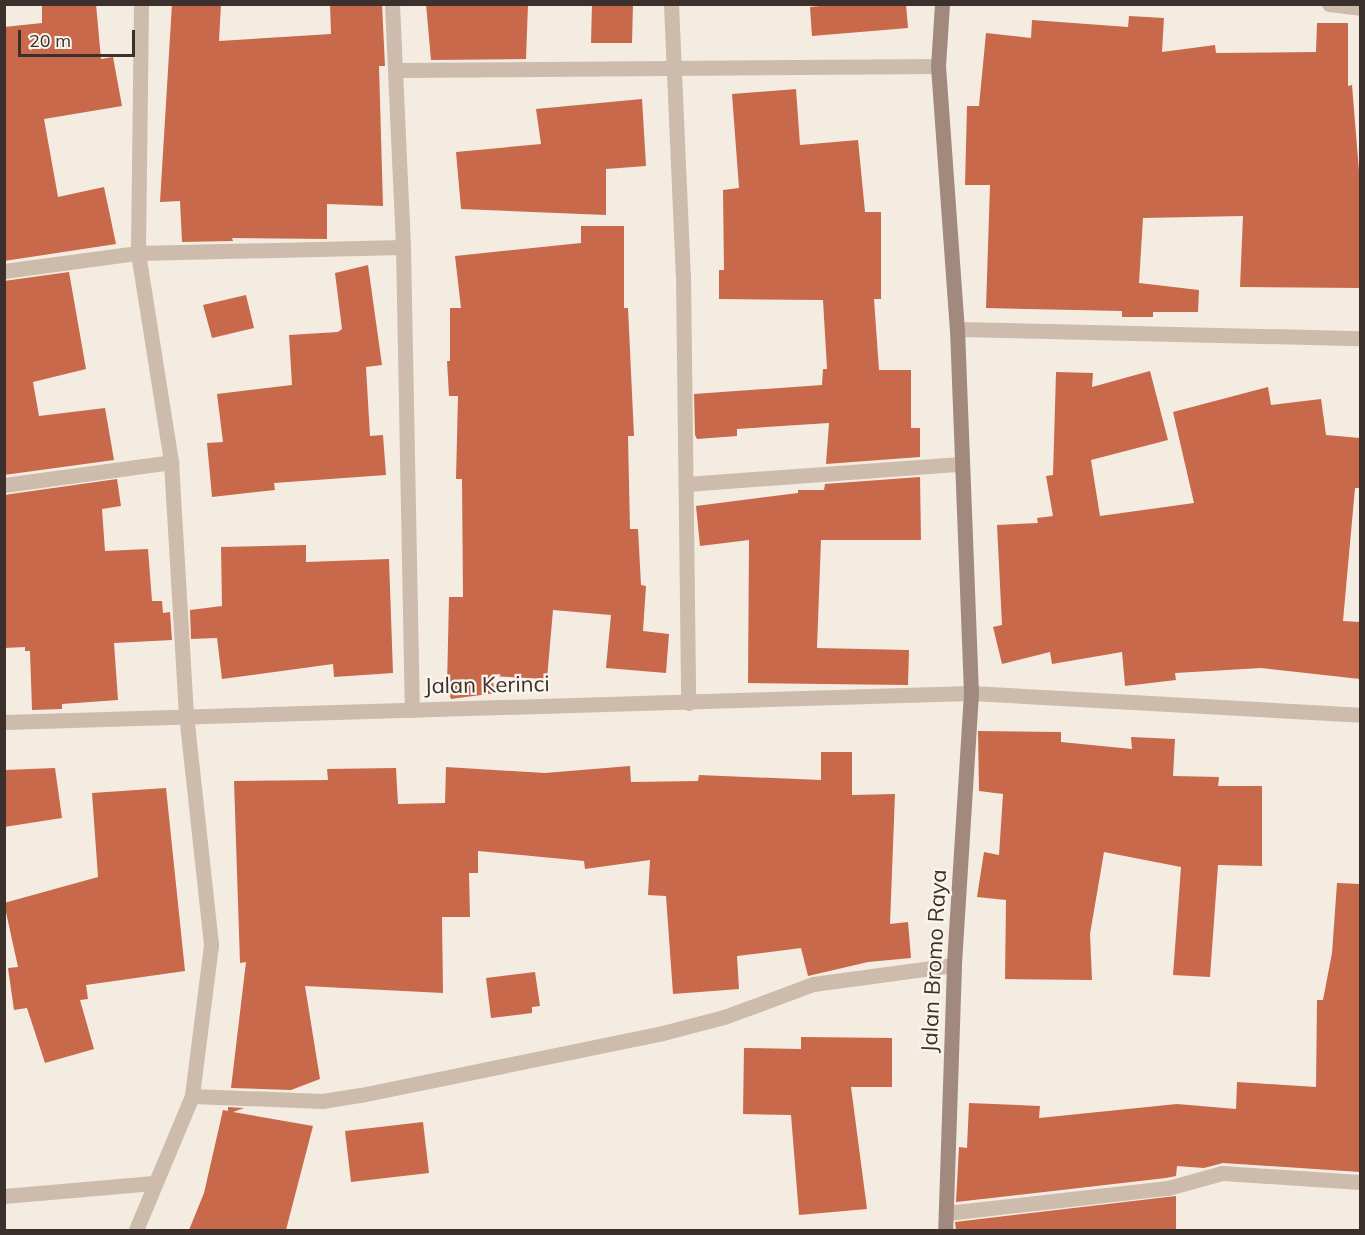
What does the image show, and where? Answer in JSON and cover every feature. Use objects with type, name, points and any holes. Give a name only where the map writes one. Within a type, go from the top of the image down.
[{"type":"main road","name":"Jalan Bromo Raya","points":[[942,4],[938,66],[957,329],[960,464],[971,693],[954,965],[945,1230]]},
{"type":"street","points":[[136,1230],[153,1183],[192,1096],[211,945],[186,714],[171,462],[138,253],[141,4]]},
{"type":"street","points":[[392,4],[397,70],[403,247],[412,710]]},
{"type":"street","points":[[671,4],[677,69],[688,703]]},
{"type":"street","points":[[1329,4],[1360,8]]},
{"type":"street","points":[[397,70],[938,66]]},
{"type":"street","points":[[4,271],[138,253],[403,247]]},
{"type":"street","points":[[957,329],[1360,338]]},
{"type":"street","points":[[4,485],[171,462]]},
{"type":"street","points":[[686,484],[960,464]]},
{"type":"street","name":"Jalan Kerinci","points":[[4,722],[186,714],[688,703],[971,693],[1360,715]]},
{"type":"street","points":[[192,1096],[322,1101],[361,1095],[659,1034],[724,1017],[813,984],[954,965]]},
{"type":"street","points":[[947,1213],[1168,1188],[1222,1173],[1360,1182]]},
{"type":"street","points":[[4,1196],[153,1183]]},
{"type":"building","points":[[42,4],[96,4],[101,59],[113,57],[122,106],[44,119],[58,197],[104,187],[116,244],[4,261],[4,27],[42,23]]},
{"type":"building","points":[[172,4],[221,4],[219,41],[331,34],[330,4],[382,4],[385,66],[379,66],[383,206],[327,204],[327,239],[232,238],[233,241],[182,242],[180,201],[160,202]]},
{"type":"building","points":[[426,4],[528,4],[526,59],[431,60]]},
{"type":"building","points":[[592,4],[633,4],[632,43],[591,43]]},
{"type":"building","points":[[840,4],[906,4],[908,28],[812,36],[810,7]]},
{"type":"building","points":[[1129,16],[1164,18],[1162,52],[1215,45],[1216,53],[1316,52],[1317,23],[1348,23],[1348,86],[1352,85],[1360,183],[1360,288],[1240,287],[1243,216],[1143,218],[1139,283],[1199,290],[1198,312],[1153,312],[1153,317],[1122,317],[1122,311],[986,308],[990,185],[965,185],[967,106],[979,106],[986,33],[1031,38],[1032,20],[1128,27]]},
{"type":"building","points":[[796,89],[800,145],[858,140],[865,212],[881,212],[881,299],[874,299],[879,370],[911,370],[911,428],[920,428],[920,457],[826,464],[829,423],[737,429],[737,436],[697,439],[695,435],[694,394],[822,385],[823,369],[827,369],[823,300],[719,299],[719,270],[724,270],[723,190],[739,188],[732,94]]},
{"type":"building","points":[[642,99],[646,166],[606,169],[606,215],[461,209],[456,152],[541,144],[536,109]]},
{"type":"building","points":[[581,226],[624,226],[624,308],[628,308],[634,436],[628,436],[630,529],[638,529],[641,585],[646,586],[643,631],[669,634],[666,673],[606,668],[611,615],[553,610],[547,679],[491,676],[496,693],[451,699],[447,687],[449,597],[463,597],[462,479],[456,479],[458,396],[449,396],[447,361],[450,361],[450,308],[461,308],[455,256],[581,243]]},
{"type":"building","points":[[368,265],[382,365],[366,367],[370,436],[383,435],[386,475],[274,483],[275,490],[212,497],[207,443],[223,442],[217,394],[292,385],[289,335],[338,332],[342,329],[335,273]]},
{"type":"building","points":[[69,272],[86,369],[33,382],[39,416],[105,408],[114,460],[4,475],[4,281]]},
{"type":"building","points":[[246,295],[254,328],[212,338],[203,305]]},
{"type":"building","points":[[1150,371],[1168,440],[1091,460],[1100,516],[1194,503],[1173,412],[1268,387],[1271,405],[1321,399],[1326,435],[1360,438],[1360,488],[1355,488],[1343,621],[1360,622],[1360,679],[1261,668],[1175,673],[1176,680],[1125,686],[1122,652],[1052,664],[1050,652],[1002,664],[993,627],[1002,625],[997,525],[1038,523],[1037,518],[1053,516],[1046,476],[1053,475],[1056,372],[1093,373],[1092,387]]},
{"type":"building","points":[[920,477],[921,540],[821,540],[817,648],[909,650],[908,685],[748,683],[749,540],[700,546],[696,506],[798,493],[798,490],[824,490],[825,484]]},
{"type":"building","points":[[117,479],[121,506],[102,509],[105,551],[148,549],[152,601],[162,601],[163,613],[170,612],[172,640],[114,643],[118,700],[62,704],[62,709],[32,710],[30,651],[25,651],[25,647],[4,648],[4,495]]},
{"type":"building","points":[[306,545],[306,562],[389,559],[393,673],[334,677],[333,664],[222,679],[217,638],[191,639],[190,610],[222,606],[221,547]]},
{"type":"building","points":[[978,731],[1061,732],[1061,742],[1132,749],[1131,737],[1175,739],[1173,776],[1219,777],[1218,786],[1262,786],[1262,866],[1218,865],[1210,977],[1173,975],[1181,867],[1104,852],[1090,934],[1092,980],[1005,979],[1006,900],[977,897],[984,852],[999,855],[1003,794],[979,791]]},
{"type":"building","points":[[821,752],[852,752],[852,795],[895,794],[890,924],[908,922],[911,958],[868,962],[808,976],[801,948],[737,956],[739,989],[673,994],[666,896],[648,895],[650,860],[585,869],[584,861],[478,851],[478,873],[469,873],[470,917],[442,917],[443,993],[305,986],[320,1079],[291,1090],[231,1088],[246,962],[240,963],[234,781],[328,780],[327,769],[396,768],[398,804],[445,803],[446,767],[545,773],[630,766],[631,782],[698,781],[699,775],[821,780]]},
{"type":"building","points":[[55,768],[62,818],[4,827],[4,770]]},
{"type":"building","points":[[166,788],[185,971],[86,985],[88,999],[80,1000],[94,1049],[45,1063],[27,1008],[14,1010],[8,968],[18,967],[4,903],[98,877],[92,793]]},
{"type":"building","points":[[1337,883],[1360,884],[1360,1172],[1223,1163],[1204,1168],[1177,1166],[1176,1176],[1166,1178],[956,1202],[959,1147],[967,1148],[969,1103],[1040,1106],[1039,1118],[1177,1104],[1236,1109],[1237,1082],[1316,1087],[1317,1000],[1323,1000],[1332,953]]},
{"type":"building","points":[[535,972],[540,1006],[532,1007],[532,1013],[491,1018],[486,978]]},
{"type":"building","points":[[801,1037],[892,1038],[892,1087],[851,1087],[867,1209],[799,1215],[791,1115],[743,1114],[744,1048],[801,1049]]},
{"type":"building","points":[[228,1107],[244,1108],[233,1112],[313,1126],[286,1230],[189,1230],[204,1193],[223,1110],[228,1111]]},
{"type":"building","points":[[423,1122],[429,1173],[351,1182],[345,1131]]},
{"type":"building","points":[[1176,1196],[1176,1230],[956,1230],[955,1222]]}]
